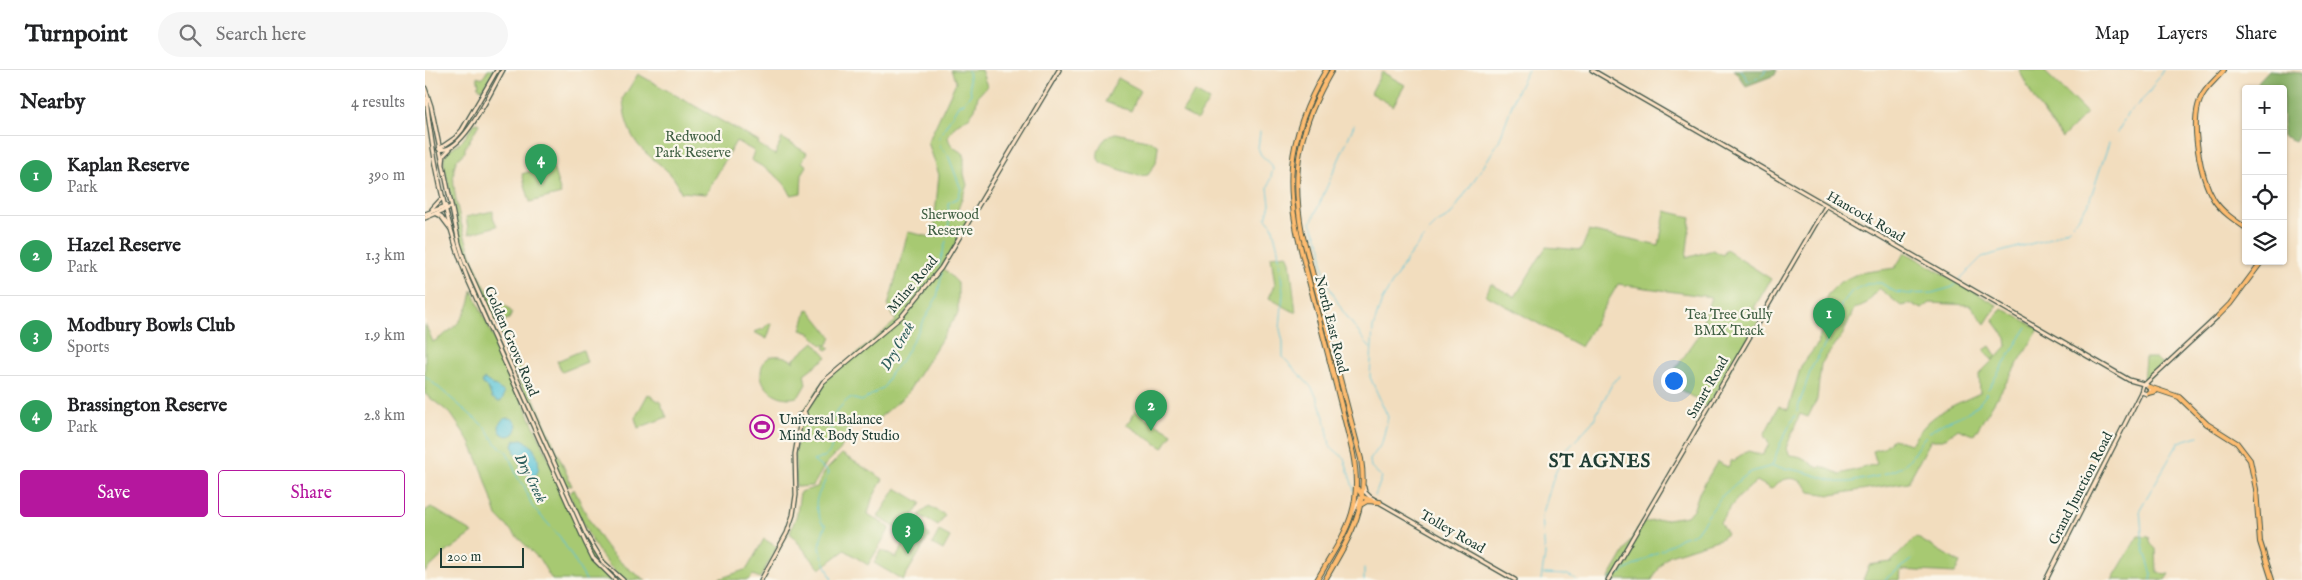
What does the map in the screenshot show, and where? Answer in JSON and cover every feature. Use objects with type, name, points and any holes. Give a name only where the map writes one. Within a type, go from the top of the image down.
[{"type":"main road","points":[[437,173],[436,157],[439,149],[463,130],[497,70]]},
{"type":"main road","points":[[444,171],[444,155],[466,134],[503,70]]},
{"type":"main road","name":"Milne Road","points":[[761,580],[787,534],[792,519],[796,495],[795,446],[801,419],[799,415],[803,413],[823,382],[902,316],[941,268],[1059,70]]},
{"type":"main road","name":"North East Road","points":[[1317,580],[1342,538],[1353,513],[1357,487],[1351,442],[1295,224],[1291,182],[1295,146],[1305,110],[1326,70]]},
{"type":"main road","name":"North East Road","points":[[1325,580],[1351,535],[1363,497],[1358,447],[1303,233],[1297,195],[1298,161],[1304,128],[1332,70]]},
{"type":"main road","name":"Hancock Road","points":[[1592,70],[2129,380],[2144,392]]},
{"type":"main road","points":[[2224,70],[2201,97],[2196,114],[2195,133],[2212,196],[2226,213],[2242,225]]},
{"type":"main road","name":"Golden Grove Road","points":[[425,90],[431,106],[451,207],[465,262],[592,546],[603,562],[623,580]]},
{"type":"main road","name":"Golden Grove Road","points":[[425,90],[437,173],[457,254],[585,542],[593,558],[615,580]]},
{"type":"main road","points":[[484,94],[489,95]]},
{"type":"main road","points":[[436,135],[441,142],[450,142]]},
{"type":"main road","points":[[431,140],[439,149],[451,147]]},
{"type":"main road","points":[[425,214],[439,204],[443,197]]},
{"type":"main road","name":"Smart Road","points":[[1607,580],[1826,206]]},
{"type":"main road","points":[[425,214],[451,207]]},
{"type":"main road","points":[[425,218],[446,208]]},
{"type":"main road","points":[[436,214],[441,216],[451,230]]},
{"type":"main road","points":[[2144,392],[2146,386],[2157,374],[2218,316],[2259,265]]},
{"type":"main road","name":"Hancock Road","points":[[2129,380],[2146,386]]},
{"type":"main road","points":[[2146,386],[2179,398],[2207,424],[2237,443],[2250,460],[2255,478],[2260,542],[2272,580]]},
{"type":"main road","points":[[2144,392],[2146,386]]},
{"type":"main road","points":[[2144,392],[2159,391]]},
{"type":"main road","name":"Grand Junction Road","points":[[2046,580],[2133,407],[2144,392]]},
{"type":"main road","points":[[1354,431],[1351,442],[1358,447]]},
{"type":"main road","points":[[1363,485],[1365,492],[1370,497]]},
{"type":"main road","points":[[1357,487],[1363,497],[1377,502]]},
{"type":"main road","points":[[1363,497],[1370,497]]},
{"type":"main road","points":[[1353,513],[1363,497]]},
{"type":"main road","name":"Tolley Road","points":[[1370,497],[1515,580]]},
{"type":"main road","points":[[1361,504],[1377,502]]},
{"type":"green space","points":[[488,70],[494,70],[484,88],[481,89],[477,86],[479,85],[477,76],[482,79]]},
{"type":"green space","name":"Sherwood Reserve","points":[[951,70],[981,70],[987,86],[978,96],[975,109],[969,117],[956,125],[948,136],[951,145],[964,154],[964,174],[967,185],[958,209],[973,216],[942,267],[958,283],[958,313],[906,395],[872,424],[857,418],[855,419],[840,450],[825,465],[813,486],[796,487],[795,454],[801,419],[805,419],[803,413],[823,382],[896,321],[888,306],[908,232],[931,237],[934,226],[939,175],[928,142],[956,82]]},
{"type":"green space","points":[[1734,70],[1777,70],[1775,75],[1746,86]]},
{"type":"green space","points":[[2019,70],[2043,70],[2087,113],[2062,138],[2035,101]]},
{"type":"green space","points":[[2269,70],[2302,73],[2302,130],[2295,141],[2287,138],[2287,85],[2255,85]]},
{"type":"green space","points":[[1382,72],[1405,85],[1393,106],[1371,93]]},
{"type":"green space","name":"Redwood Park Reserve","points":[[638,74],[759,142],[758,144],[775,155],[782,138],[807,153],[802,162],[807,166],[802,174],[801,193],[791,195],[784,183],[751,160],[754,151],[736,141],[706,194],[681,192],[678,184],[668,172],[639,146],[629,129],[623,98]]},
{"type":"green space","points":[[1118,78],[1140,90],[1131,111],[1105,102]]},
{"type":"green space","points":[[1195,92],[1209,100],[1197,120],[1182,112]]},
{"type":"green space","points":[[474,124],[479,124],[465,148],[465,152],[455,164],[455,192],[463,230],[483,282],[489,293],[512,313],[509,319],[495,324],[492,322],[461,243],[444,165],[444,158],[448,151],[463,140]]},
{"type":"green space","points":[[1116,133],[1151,141],[1158,146],[1156,163],[1148,175],[1139,176],[1101,163],[1098,159],[1100,146],[1108,136]]},
{"type":"green space","points":[[552,164],[561,194],[530,202],[522,174]]},
{"type":"green space","points":[[493,211],[493,217],[497,226],[469,234],[466,217]]},
{"type":"green space","name":"Tea Tree Gully BMX Track","points":[[1665,211],[1691,217],[1686,258],[1713,250],[1723,255],[1726,250],[1771,279],[1754,308],[1763,314],[1708,407],[1667,381],[1697,338],[1711,297],[1618,284],[1581,347],[1486,295],[1491,284],[1515,297],[1546,247],[1581,250],[1589,231],[1659,246]]},
{"type":"green space","points":[[1905,252],[1997,305],[1985,324],[1970,305],[1930,303],[1922,309],[1911,304],[1901,306],[1879,288],[1867,303],[1854,309],[1843,334],[1821,364],[1817,399],[1808,417],[1800,414],[1786,448],[1790,455],[1803,458],[1819,468],[1821,466],[1840,474],[1877,464],[1873,451],[1883,448],[1893,439],[1911,444],[1925,425],[1941,412],[1980,393],[1979,374],[1996,357],[1992,360],[1984,350],[1990,346],[1997,357],[2007,346],[2006,338],[1993,320],[2002,308],[2039,329],[1974,435],[1958,429],[1943,440],[1931,440],[1908,482],[1831,495],[1810,492],[1802,482],[1792,478],[1781,481],[1771,489],[1757,481],[1736,500],[1724,516],[1720,523],[1727,534],[1720,539],[1670,555],[1664,560],[1652,580],[1608,580],[1641,523],[1687,516],[1694,508],[1699,493],[1717,462],[1728,467],[1732,460],[1734,462],[1748,451],[1763,455],[1769,444],[1764,435],[1779,406],[1788,410],[1801,366],[1817,345],[1824,322],[1827,295],[1840,282],[1859,273],[1895,268]]},
{"type":"green space","points":[[1287,254],[1290,261],[1296,313],[1269,298],[1275,285],[1271,256]]},
{"type":"green space","points":[[472,290],[594,558],[615,580],[552,580],[540,560],[497,516],[483,472],[470,442],[451,414],[425,394],[425,324],[433,342],[448,332],[460,321],[468,307]]},
{"type":"green space","points":[[809,309],[832,338],[827,345],[830,348],[827,350],[824,348],[826,345],[822,345],[810,333],[801,330],[807,310]]},
{"type":"green space","points":[[769,323],[772,324],[767,339],[754,332],[763,329]]},
{"type":"green space","points":[[502,326],[572,486],[565,485],[497,331]]},
{"type":"green space","points":[[814,342],[827,357],[804,374],[806,384],[799,396],[787,398],[780,396],[774,394],[764,385],[761,372],[762,366],[768,358],[778,356],[794,362],[793,360]]},
{"type":"green space","points":[[583,350],[587,362],[562,372],[557,361]]},
{"type":"green space","points":[[2145,358],[2156,358],[2162,364],[2143,382]]},
{"type":"green space","points":[[648,394],[660,402],[667,417],[638,428],[635,418]]},
{"type":"green space","points":[[1135,411],[1172,433],[1163,448],[1126,424],[1131,420]]},
{"type":"green space","points":[[842,454],[883,479],[872,499],[868,514],[890,528],[868,565],[845,550],[820,569],[790,533],[797,514],[800,492],[817,487],[825,471]]},
{"type":"green space","points":[[896,488],[921,503],[903,532],[878,517]]},
{"type":"green space","points":[[574,489],[602,541],[632,572],[646,580],[625,580],[606,562],[586,529],[569,494]]},
{"type":"green space","points":[[929,506],[945,515],[938,526],[919,515]]},
{"type":"green space","points":[[431,507],[473,533],[444,554],[425,572],[425,511]]},
{"type":"green space","points":[[915,526],[930,535],[903,580],[874,563],[881,550],[896,558]]},
{"type":"green space","points":[[939,531],[950,537],[943,550],[932,544]]},
{"type":"green space","points":[[2138,536],[2149,537],[2151,544],[2156,549],[2157,573],[2169,574],[2165,580],[2112,580]]},
{"type":"green space","points":[[1916,537],[1960,563],[1955,573],[1901,570],[1900,580],[1863,580],[1869,565],[1891,562]]},
{"type":"green space","points":[[764,539],[777,547],[760,578],[753,575],[748,580],[716,580],[747,569]]},
{"type":"water","points":[[484,379],[504,392],[503,399],[499,402],[492,398],[488,388],[482,383]]},
{"type":"water","points":[[508,418],[514,421],[517,427],[514,433],[508,436],[502,433],[499,427],[502,421]]},
{"type":"water","points":[[522,439],[531,445],[537,455],[539,465],[536,475],[532,476],[521,470],[520,458],[515,453],[513,445],[515,440]]},
{"type":"waterway","name":"Dry Creek","points":[[947,236],[949,223],[948,203],[958,198],[961,189],[948,155],[940,146],[939,137],[959,104],[963,103],[971,94],[968,70]]},
{"type":"waterway","points":[[1427,233],[1437,223],[1451,215],[1488,159],[1499,141],[1517,91],[1528,70]]},
{"type":"waterway","points":[[1741,70],[1749,82]]},
{"type":"waterway","points":[[1761,76],[1766,70]]},
{"type":"waterway","points":[[2131,111],[2148,94],[2163,70]]},
{"type":"waterway","points":[[1750,81],[1758,78]]},
{"type":"waterway","points":[[2123,122],[2128,113]]},
{"type":"waterway","points":[[2117,133],[2122,124]]},
{"type":"waterway","points":[[1354,125],[1311,223],[1322,248],[1322,263],[1327,283],[1342,310],[1370,348]]},
{"type":"waterway","points":[[1260,132],[1258,148],[1261,155],[1271,164],[1273,169],[1268,188],[1270,204],[1266,218],[1272,225],[1278,249],[1283,293],[1280,329],[1283,342],[1283,357],[1311,387],[1317,397],[1326,423],[1330,446],[1344,458],[1354,490]]},
{"type":"waterway","points":[[1959,280],[1982,257],[2045,240],[2068,229],[2089,202],[2109,143]]},
{"type":"waterway","points":[[1375,496],[1382,477],[1371,467],[1370,460],[1382,443],[1388,417],[1370,377],[1373,328],[1382,300],[1407,259],[1424,237]]},
{"type":"waterway","name":"Dry Creek","points":[[939,266],[946,241]]},
{"type":"waterway","name":"Dry Creek","points":[[832,580],[820,547],[826,525],[822,523],[816,507],[817,497],[828,472],[813,461],[827,455],[830,451],[832,443],[831,424],[841,406],[850,398],[862,401],[884,387],[890,374],[902,360],[937,297],[942,273]]},
{"type":"waterway","points":[[1797,411],[1811,369],[1835,327],[1841,305],[1852,291],[1869,283],[1881,283],[1895,292],[1909,294],[1932,293],[1953,287],[1955,284]]},
{"type":"waterway","points":[[1988,389],[2027,327]]},
{"type":"waterway","name":"Dry Creek","points":[[425,376],[486,428],[495,443],[507,452],[518,478],[524,485],[532,506],[560,537],[586,580]]},
{"type":"waterway","points":[[1541,580],[1545,555],[1542,516],[1554,476],[1565,452],[1593,421],[1612,384],[1619,376]]},
{"type":"waterway","points":[[1883,474],[1902,466],[1930,432],[1967,413],[1987,393]]},
{"type":"waterway","points":[[1661,551],[1681,538],[1696,533],[1721,497],[1741,479],[1751,472],[1772,466],[1780,444],[1795,415]]},
{"type":"waterway","points":[[2151,580],[2152,574],[2143,546],[2140,509],[2179,442],[2198,436]]},
{"type":"waterway","points":[[1772,466],[1801,471],[1837,482],[1850,482],[1879,476]]},
{"type":"waterway","points":[[1610,579],[1658,552]]},
{"type":"waterway","points":[[1884,580],[1911,560]]},
{"type":"waterway","points":[[1364,568],[1364,580]]},
{"type":"waterway","points":[[1544,574],[1568,575],[1577,580]]},
{"type":"place","name":"Brassington Reserve","points":[[541,185]]},
{"type":"place","name":"Kaplan Reserve","points":[[1829,339]]},
{"type":"place","name":"Universal Balance Mind & Body Studio","points":[[762,427]]},
{"type":"place","name":"Hazel Reserve","points":[[1151,431]]},
{"type":"place","name":"Modbury Bowls Club","points":[[908,554]]},
{"type":"district","name":"ST AGNES","points":[[1600,460]]}]
